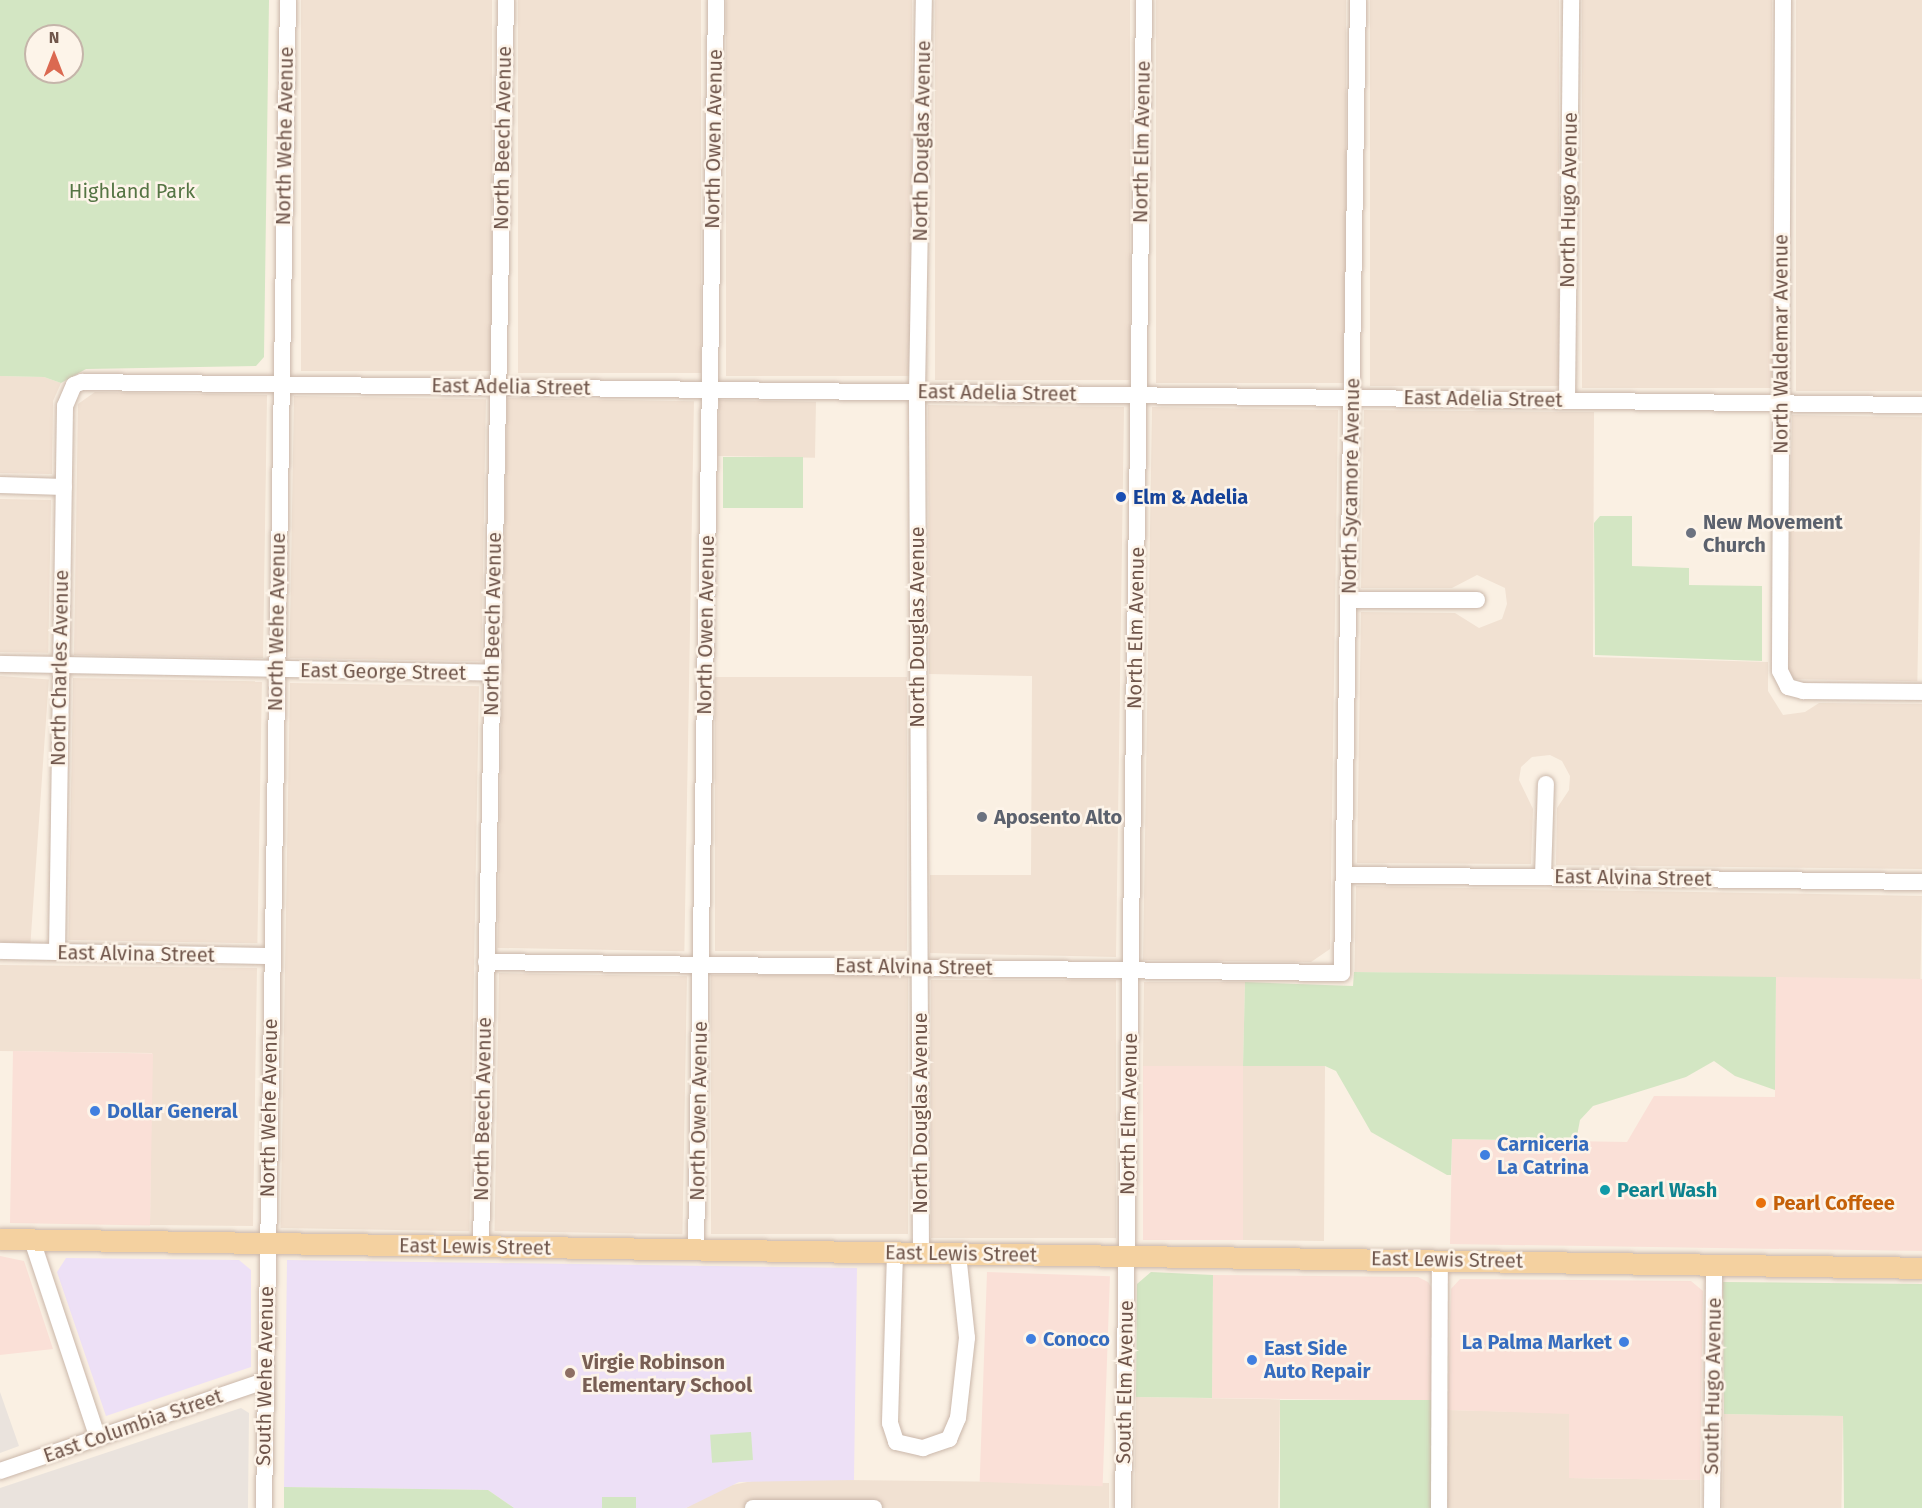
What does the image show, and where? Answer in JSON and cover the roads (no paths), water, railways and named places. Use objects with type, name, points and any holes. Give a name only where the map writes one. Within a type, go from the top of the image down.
[{"type":"main road","name":"East Lewis Street","points":[[0,1239],[1922,1268]]},
{"type":"street","name":"North Wehe Avenue","points":[[266,1244],[288,0]]},
{"type":"street","name":"North Beech Avenue","points":[[481,1247],[506,0]]},
{"type":"street","name":"North Owen Avenue","points":[[696,1251],[716,0]]},
{"type":"street","name":"North Douglas Avenue","points":[[921,1254],[917,392],[924,0]]},
{"type":"street","name":"North Elm Avenue","points":[[1127,1256],[1144,0]]},
{"type":"street","name":"North Sycamore Avenue","points":[[1342,973],[1350,600],[1358,0]]},
{"type":"street","name":"North Hugo Avenue","points":[[1567,400],[1571,0]]},
{"type":"street","name":"North Waldemar Avenue","points":[[1783,0],[1780,671],[1788,687],[1922,692]]},
{"type":"street","name":"East Adelia Street","points":[[74,385],[93,380],[1922,405]]},
{"type":"street","name":"North Charles Avenue","points":[[57,952],[59,668],[65,406],[74,385]]},
{"type":"street","points":[[0,485],[64,487]]},
{"type":"street","points":[[1350,600],[1477,600]]},
{"type":"street","name":"East George Street","points":[[0,664],[59,668],[492,673]]},
{"type":"street","points":[[1544,877],[1546,784]]},
{"type":"street","name":"East Alvina Street","points":[[1344,875],[1922,882]]},
{"type":"street","name":"East Alvina Street","points":[[0,951],[271,956]]},
{"type":"street","name":"East Alvina Street","points":[[486,962],[1342,973]]},
{"type":"street","points":[[32,1240],[98,1438]]},
{"type":"street","name":"South Wehe Avenue","points":[[264,1508],[266,1244]]},
{"type":"street","points":[[895,1253],[890,1423],[896,1442],[923,1448],[949,1438],[958,1418],[967,1338],[958,1254]]},
{"type":"street","name":"South Elm Avenue","points":[[1123,1508],[1127,1256]]},
{"type":"street","points":[[1439,1508],[1440,1260]]},
{"type":"street","name":"South Hugo Avenue","points":[[1712,1508],[1714,1264]]},
{"type":"street","name":"East Columbia Street","points":[[0,1471],[265,1381]]},
{"type":"street","points":[[753,1508],[873,1508]]},
{"type":"place","name":"Elm & Adelia","points":[[1121,497]]},
{"type":"place","name":"New Movement Church","points":[[1691,533]]},
{"type":"place","name":"Aposento Alto","points":[[982,817]]},
{"type":"place","name":"Dollar General","points":[[95,1111]]},
{"type":"place","name":"Carniceria La Catrina","points":[[1485,1155]]},
{"type":"place","name":"Pearl Wash","points":[[1605,1190]]},
{"type":"place","name":"Pearl Coffeee","points":[[1761,1203]]},
{"type":"place","name":"Conoco","points":[[1031,1339]]},
{"type":"place","name":"La Palma Market","points":[[1624,1342]]},
{"type":"place","name":"East Side Auto Repair","points":[[1252,1360]]},
{"type":"place","name":"Virgie Robinson Elementary School","points":[[570,1373]]},
{"type":"park label","name":"Highland Park","points":[[132,191]]}]
